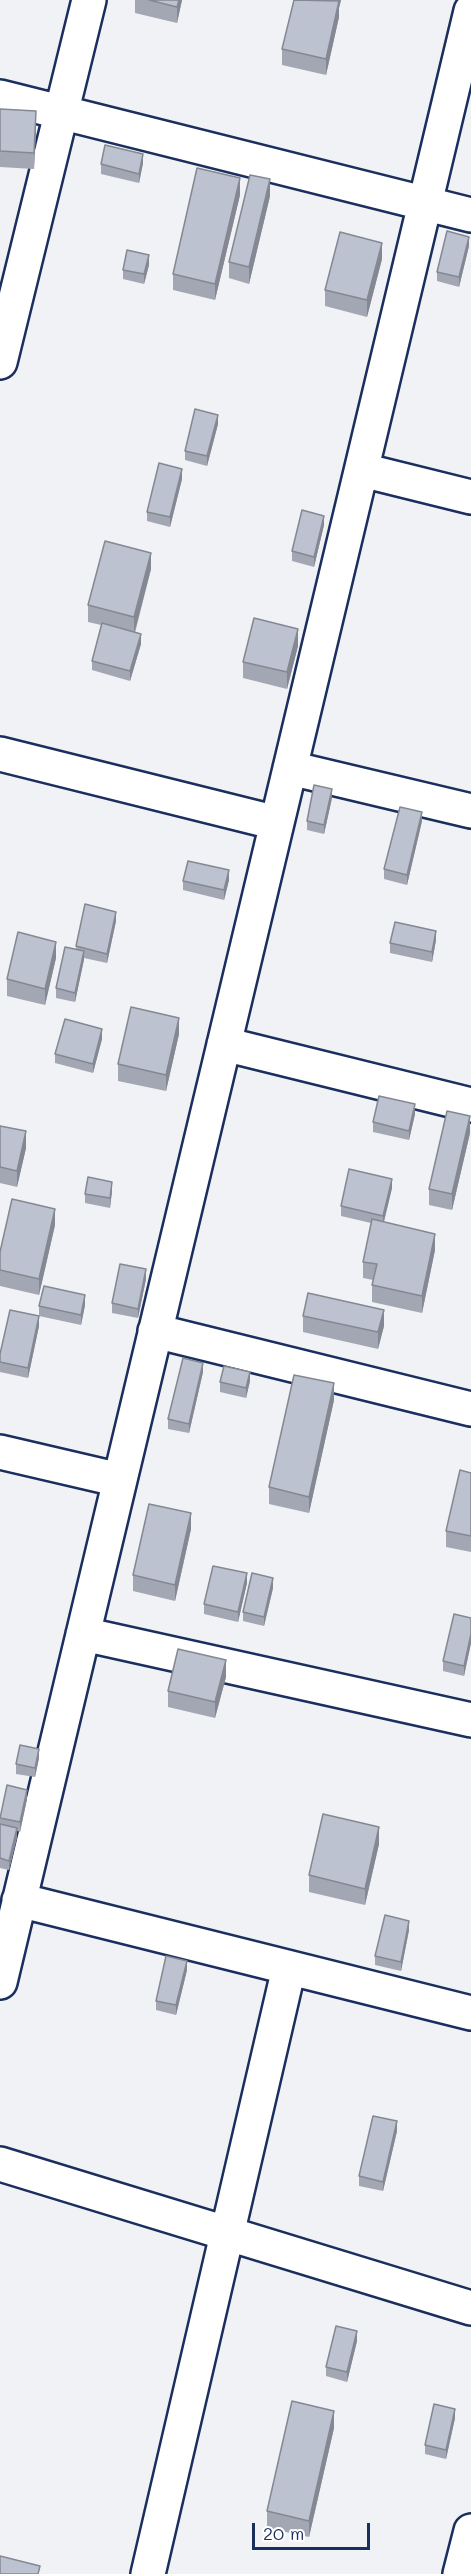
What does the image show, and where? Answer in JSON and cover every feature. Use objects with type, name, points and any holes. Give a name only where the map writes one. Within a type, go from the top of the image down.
[{"type":"street","points":[[0,362],[89,0]]},
{"type":"street","points":[[0,1982],[471,11]]},
{"type":"street","points":[[0,97],[471,215]]},
{"type":"street","points":[[362,470],[471,497]]},
{"type":"street","points":[[0,754],[277,823]]},
{"type":"street","points":[[290,768],[471,811]]},
{"type":"street","points":[[224,1044],[471,1105]]},
{"type":"street","points":[[155,1331],[471,1409]]},
{"type":"street","points":[[0,1452],[120,1480]]},
{"type":"street","points":[[83,1634],[471,1720]]},
{"type":"street","points":[[20,1900],[471,2013]]},
{"type":"street","points":[[148,2574],[289,1968]]},
{"type":"street","points":[[0,2164],[471,2308]]},
{"type":"street","points":[[460,2574],[471,2531]]},
{"type":"building","points":[[149,0],[179,0],[177,7]]},
{"type":"building","points":[[294,0],[339,1],[326,59],[282,49]]},
{"type":"building","points":[[0,109],[36,111],[34,153],[0,151]]},
{"type":"building","points":[[105,145],[143,154],[139,174],[101,164]]},
{"type":"building","points":[[197,168],[240,178],[215,284],[173,274]]},
{"type":"building","points":[[250,175],[270,179],[249,267],[229,262]]},
{"type":"building","points":[[447,231],[469,237],[459,277],[437,272]]},
{"type":"building","points":[[340,232],[382,243],[367,300],[325,290]]},
{"type":"building","points":[[127,250],[149,255],[144,274],[123,270]]},
{"type":"building","points":[[195,409],[218,415],[207,456],[185,451]]},
{"type":"building","points":[[159,463],[182,469],[170,517],[147,512]]},
{"type":"building","points":[[302,510],[324,516],[314,557],[292,551]]},
{"type":"building","points":[[105,541],[151,553],[134,617],[88,605]]},
{"type":"building","points":[[254,618],[298,629],[287,672],[243,662]]},
{"type":"building","points":[[102,623],[141,634],[130,671],[92,661]]},
{"type":"building","points":[[314,785],[332,789],[324,825],[307,821]]},
{"type":"building","points":[[400,807],[422,812],[407,875],[384,869]]},
{"type":"building","points":[[188,861],[229,870],[224,890],[183,881]]},
{"type":"building","points":[[85,904],[116,912],[107,954],[76,946]]},
{"type":"building","points":[[395,922],[436,931],[432,952],[390,943]]},
{"type":"building","points":[[18,932],[56,942],[45,989],[7,979]]},
{"type":"building","points":[[65,947],[84,951],[75,993],[56,988]]},
{"type":"building","points":[[131,1007],[179,1018],[166,1075],[118,1064]]},
{"type":"building","points":[[65,1019],[102,1029],[93,1064],[55,1054]]},
{"type":"building","points":[[379,1096],[415,1104],[409,1131],[373,1122]]},
{"type":"building","points":[[447,1111],[470,1116],[452,1194],[429,1189]]},
{"type":"building","points":[[0,1126],[26,1131],[17,1171],[0,1167]]},
{"type":"building","points":[[349,1169],[392,1179],[383,1216],[341,1206]]},
{"type":"building","points":[[88,1177],[112,1182],[110,1198],[85,1194]]},
{"type":"building","points":[[12,1199],[55,1209],[39,1279],[0,1270],[0,1252]]},
{"type":"building","points":[[372,1219],[435,1234],[422,1296],[372,1285],[377,1264],[363,1262]]},
{"type":"building","points":[[120,1264],[146,1269],[138,1309],[112,1303]]},
{"type":"building","points":[[44,1286],[85,1295],[81,1315],[39,1306]]},
{"type":"building","points":[[308,1293],[384,1310],[378,1332],[303,1316]]},
{"type":"building","points":[[10,1310],[39,1316],[28,1368],[0,1362]]},
{"type":"building","points":[[183,1358],[203,1363],[189,1424],[168,1419]]},
{"type":"building","points":[[224,1366],[250,1372],[246,1388],[220,1382]]},
{"type":"building","points":[[294,1375],[334,1383],[309,1497],[269,1487]]},
{"type":"building","points":[[460,1470],[471,1473],[471,1536],[446,1531]]},
{"type":"building","points":[[149,1504],[191,1513],[175,1585],[133,1575]]},
{"type":"building","points":[[213,1566],[247,1573],[238,1612],[204,1604]]},
{"type":"building","points":[[252,1573],[273,1578],[264,1617],[243,1612]]},
{"type":"building","points":[[454,1614],[471,1618],[471,1634],[464,1666],[443,1661]]},
{"type":"building","points":[[178,1649],[226,1660],[215,1702],[168,1691]]},
{"type":"building","points":[[20,1745],[39,1749],[35,1768],[16,1764]]},
{"type":"building","points":[[7,1785],[27,1790],[20,1822],[0,1818]]},
{"type":"building","points":[[323,1814],[379,1827],[365,1889],[309,1875]]},
{"type":"building","points":[[0,1824],[17,1828],[9,1861],[0,1858]]},
{"type":"building","points":[[385,1915],[409,1921],[401,1962],[375,1956]]},
{"type":"building","points":[[166,1956],[187,1961],[176,2005],[156,2001]]},
{"type":"building","points":[[373,2116],[397,2121],[383,2182],[359,2176]]},
{"type":"building","points":[[336,2326],[357,2331],[347,2372],[326,2367]]},
{"type":"building","points":[[292,2401],[334,2411],[309,2521],[267,2511]]},
{"type":"building","points":[[434,2404],[455,2409],[446,2450],[425,2445]]},
{"type":"building","points":[[0,2556],[40,2566],[38,2574],[0,2574]]}]
